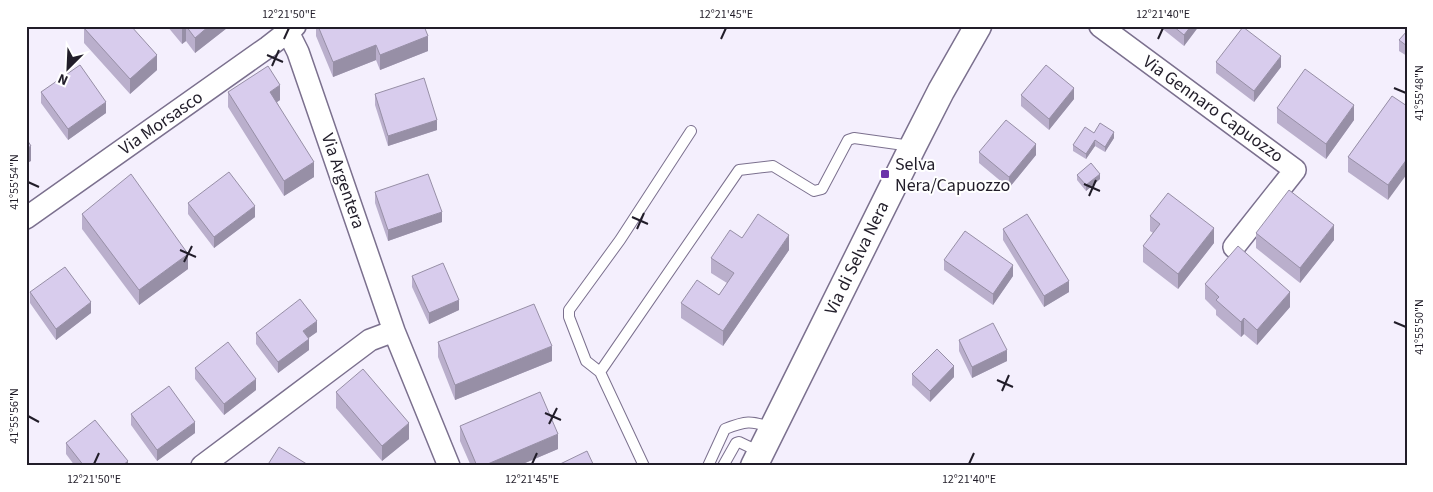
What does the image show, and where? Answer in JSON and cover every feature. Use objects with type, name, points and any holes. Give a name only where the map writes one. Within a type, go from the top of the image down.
[{"type":"street","name":"Via di Selva Nera","points":[[757,459],[941,91],[978,26]]},
{"type":"street","name":"Via Gennaro Capuozzo","points":[[1100,26],[1295,170],[1234,246]]},
{"type":"street","name":"Via Morsasco","points":[[26,218],[291,29]]},
{"type":"street","name":"Via Argentera","points":[[291,29],[394,331],[449,466]]},
{"type":"street","points":[[202,466],[370,340],[394,331]]},
{"type":"lane","points":[[644,466],[600,372],[586,361],[569,317],[569,310],[620,240],[691,131]]},
{"type":"lane","points":[[600,372],[739,170],[773,166],[814,191],[818,191],[822,189],[848,140],[854,138],[913,146]]},
{"type":"lane","points":[[708,466],[725,429],[741,422],[757,422],[773,428]]},
{"type":"lane","points":[[724,466],[736,443],[739,442],[757,459]]},
{"type":"building","points":[[85,26],[131,26],[157,55],[130,79],[84,28]]},
{"type":"building","points":[[186,26],[209,26],[195,38]]},
{"type":"building","points":[[318,26],[424,26],[428,36],[380,55],[376,45],[333,62]]},
{"type":"building","points":[[1173,26],[1191,26],[1184,35]]},
{"type":"building","points":[[1243,27],[1281,56],[1254,91],[1216,62]]},
{"type":"building","points":[[1407,31],[1407,46],[1399,40]]},
{"type":"building","points":[[80,65],[106,102],[68,129],[41,92]]},
{"type":"building","points":[[1046,65],[1074,88],[1049,119],[1021,95]]},
{"type":"building","points":[[268,66],[280,85],[270,92],[314,162],[284,181],[228,92]]},
{"type":"building","points":[[1305,69],[1354,105],[1326,144],[1277,108]]},
{"type":"building","points":[[424,78],[437,120],[388,136],[375,94]]},
{"type":"building","points":[[1392,96],[1407,106],[1407,159],[1388,185],[1348,157]]},
{"type":"building","points":[[1006,120],[1036,144],[1009,177],[979,152]]},
{"type":"building","points":[[1100,123],[1114,132],[1105,147],[1095,140],[1086,154],[1073,145],[1085,127],[1094,133]]},
{"type":"building","points":[[26,138],[31,146],[26,149]]},
{"type":"building","points":[[1091,163],[1100,174],[1086,185],[1077,175]]},
{"type":"building","points":[[229,172],[255,206],[214,237],[188,203]]},
{"type":"building","points":[[131,174],[188,254],[139,290],[82,214]]},
{"type":"building","points":[[428,174],[442,212],[388,230],[375,192]]},
{"type":"building","points":[[1289,190],[1334,225],[1300,268],[1256,233]]},
{"type":"building","points":[[1168,193],[1214,228],[1178,274],[1143,246],[1160,224],[1150,216]]},
{"type":"building","points":[[758,214],[789,235],[723,331],[681,303],[697,280],[719,295],[734,273],[711,258],[730,230],[742,238]]},
{"type":"building","points":[[1027,214],[1069,281],[1044,296],[1003,229]]},
{"type":"building","points":[[965,231],[1013,265],[993,294],[944,260]]},
{"type":"building","points":[[1238,246],[1290,292],[1257,330],[1244,318],[1241,322],[1216,300],[1219,297],[1205,284]]},
{"type":"building","points":[[443,263],[459,300],[429,313],[412,276]]},
{"type":"building","points":[[65,267],[91,302],[56,329],[30,292]]},
{"type":"building","points":[[300,299],[317,321],[303,331],[309,339],[278,362],[256,333]]},
{"type":"building","points":[[534,304],[552,346],[455,385],[438,342]]},
{"type":"building","points":[[993,323],[1007,350],[972,367],[959,340]]},
{"type":"building","points":[[228,342],[256,379],[224,404],[195,368]]},
{"type":"building","points":[[937,349],[954,366],[930,391],[912,374]]},
{"type":"building","points":[[363,369],[409,423],[382,446],[336,392]]},
{"type":"building","points":[[169,386],[195,422],[157,450],[131,414]]},
{"type":"building","points":[[540,392],[558,434],[483,466],[477,466],[460,426]]},
{"type":"building","points":[[95,420],[128,461],[122,466],[84,466],[66,443]]},
{"type":"building","points":[[279,447],[310,466],[267,466]]},
{"type":"building","points":[[587,451],[594,466],[556,466]]},
{"type":"place","name":"Selva Nera/Capuozzo","points":[[885,174]]}]
